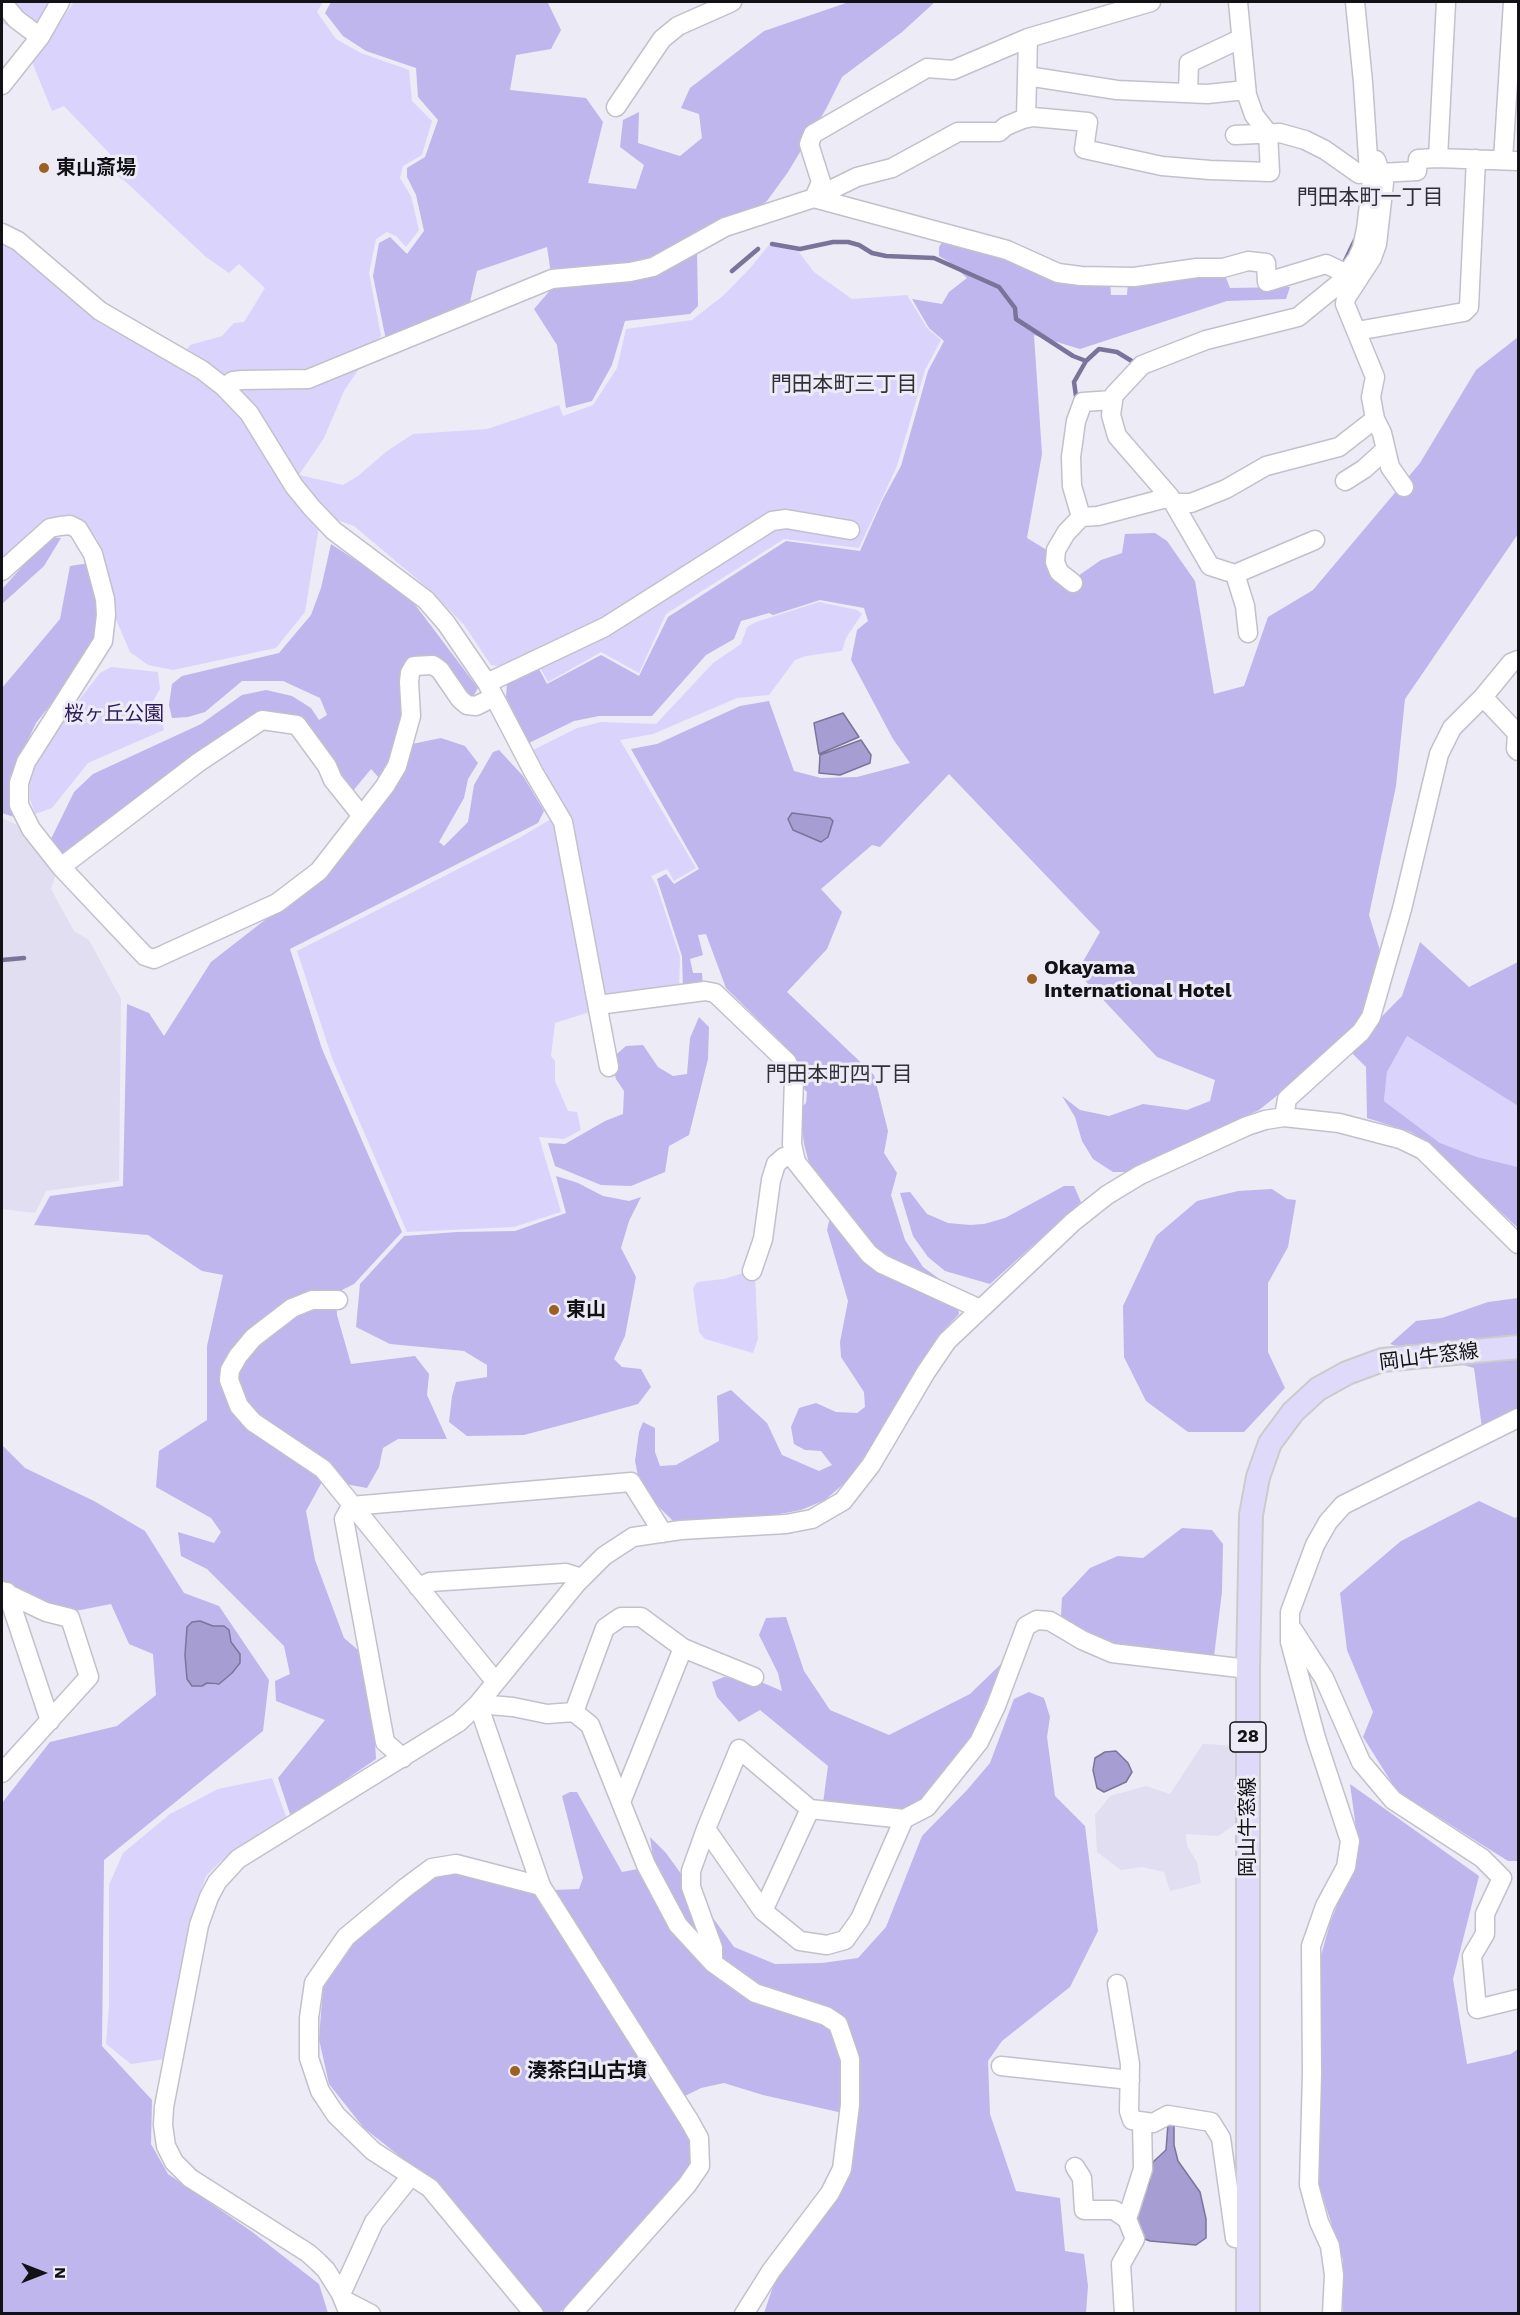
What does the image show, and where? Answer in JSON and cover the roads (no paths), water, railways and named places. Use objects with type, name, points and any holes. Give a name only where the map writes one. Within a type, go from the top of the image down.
[{"type":"main road","name":"岡山牛窓線","points":[[1248,2313],[1248,1669],[1251,1515],[1258,1477],[1270,1443],[1293,1412],[1318,1389],[1347,1373],[1382,1360],[1518,1347]]},
{"type":"street","points":[[2,2],[16,19],[40,37]]},
{"type":"street","points":[[2,85],[40,37],[60,2]]},
{"type":"street","points":[[616,107],[662,39],[678,26],[732,2]]},
{"type":"street","points":[[814,198],[821,182],[809,144],[813,134],[927,69],[953,70],[1029,38],[1151,2]]},
{"type":"street","points":[[224,387],[233,381],[242,380],[308,379],[552,279],[630,272],[653,267],[725,227],[814,198],[857,177],[892,168],[958,132],[999,132],[1006,126],[1026,118],[1088,122],[1084,149],[1162,166],[1270,172],[1268,133],[1254,115],[1246,90],[1238,2]]},
{"type":"street","points":[[1081,517],[1072,486],[1071,457],[1076,421],[1083,402],[1109,400],[1142,366],[1206,340],[1298,317],[1324,298],[1362,248],[1372,180],[1369,174],[1373,150],[1368,142],[1355,2]]},
{"type":"street","points":[[1438,158],[1446,2]]},
{"type":"street","points":[[1235,135],[1280,133],[1325,150],[1359,174],[1417,171],[1418,159],[1511,160],[1513,2]]},
{"type":"street","points":[[1026,118],[1029,38]]},
{"type":"street","points":[[1188,93],[1189,63],[1240,39]]},
{"type":"street","points":[[1027,76],[1117,90],[1207,94],[1246,90]]},
{"type":"street","points":[[1357,331],[1464,312],[1469,307],[1476,159]]},
{"type":"street","points":[[1369,174],[1384,183],[1377,244],[1368,265],[1346,298],[1345,304],[1375,377],[1371,397],[1375,419],[1382,433],[1390,468],[1404,487]]},
{"type":"street","points":[[814,198],[1007,250],[1058,273],[1134,277],[1197,268],[1223,268],[1248,261],[1266,262],[1267,282],[1287,278],[1326,264],[1342,272]]},
{"type":"street","points":[[2,233],[18,241],[100,311],[202,370],[224,387],[249,413],[294,486],[312,508],[334,531],[426,600],[446,623],[491,690],[534,773],[563,822],[609,1067]]},
{"type":"street","points":[[1109,400],[1117,436],[1172,500],[1210,566],[1235,574],[1315,540]]},
{"type":"street","points":[[1073,583],[1059,572],[1055,556],[1066,533],[1081,517],[1098,516],[1172,500],[1191,502],[1226,489],[1266,466],[1339,447],[1375,419]]},
{"type":"street","points":[[1345,481],[1364,469],[1385,450]]},
{"type":"street","points":[[2,571],[50,528],[70,525],[78,529],[93,554],[105,599],[103,641],[26,762],[19,783],[19,805],[24,818],[61,867],[145,956],[154,959],[277,903],[319,871],[385,786],[397,766],[411,716],[409,682],[414,666],[433,665],[440,670],[460,699],[467,705],[476,706],[491,690],[605,627],[772,521],[786,519],[850,530]]},
{"type":"street","points":[[1235,574],[1245,606],[1248,633]]},
{"type":"street","points":[[1284,1117],[1287,1098],[1361,1032],[1371,1017],[1402,909],[1439,754],[1452,729],[1511,663],[1518,660]]},
{"type":"street","points":[[1483,697],[1517,733],[1516,749],[1518,751]]},
{"type":"street","points":[[61,867],[200,762],[262,720],[297,725],[327,766],[333,780],[361,815]]},
{"type":"street","points":[[598,1005],[705,991],[715,993],[787,1062],[794,1077],[792,1144],[796,1162],[868,1254],[882,1264],[980,1309]]},
{"type":"street","points":[[371,2313],[345,2303],[326,2270],[308,2253],[190,2178],[174,2162],[164,2137],[164,2107],[199,1925],[217,1882],[238,1859],[459,1722],[478,1704],[582,1578],[604,1556],[633,1537],[786,1524],[812,1519],[832,1508],[855,1488],[871,1465],[947,1341],[1073,1222],[1107,1195],[1140,1175],[1265,1120],[1284,1117],[1339,1123],[1400,1139],[1423,1150],[1518,1244]]},
{"type":"street","points":[[752,1270],[763,1239],[771,1180],[776,1164],[794,1154]]},
{"type":"street","points":[[338,1300],[312,1300],[292,1308],[253,1338],[238,1356],[230,1370],[229,1380],[240,1406],[253,1422],[323,1469],[495,1681]]},
{"type":"street","points":[[1332,2313],[1334,2275],[1330,2246],[1319,2222],[1309,2185],[1312,2074],[1311,1946],[1325,1906],[1346,1867],[1350,1841],[1316,1738],[1290,1642],[1290,1612],[1315,1545],[1328,1522],[1343,1506],[1518,1418]]},
{"type":"street","points":[[351,1506],[631,1482],[663,1533]]},
{"type":"street","points":[[351,1506],[344,1519],[385,1742],[403,1758]]},
{"type":"street","points":[[418,1587],[430,1582],[566,1573],[582,1578]]},
{"type":"street","points":[[4,1591],[50,1721]]},
{"type":"street","points":[[2,1773],[89,1677],[70,1618],[46,1612],[4,1591]]},
{"type":"street","points":[[574,1712],[604,1628],[621,1617],[641,1617],[683,1648],[754,1677]]},
{"type":"street","points":[[713,1963],[713,1948],[692,1887],[692,1871],[706,1829],[739,1749],[810,1809],[904,1819],[927,1807],[979,1742],[996,1706],[1026,1626],[1037,1620],[1050,1621],[1082,1640],[1112,1653],[1248,1669]]},
{"type":"street","points":[[1290,1626],[1324,1678],[1361,1762],[1393,1800],[1482,1858],[1502,1878],[1485,1914],[1485,1934],[1472,1956],[1477,2009],[1518,1999]]},
{"type":"street","points":[[621,1802],[683,1648]]},
{"type":"street","points":[[478,1704],[513,1707],[547,1714],[574,1712],[590,1725],[645,1865],[678,1925],[713,1963],[755,1993],[826,2016],[838,2024],[850,2059],[849,2116],[842,2169],[830,2193],[771,2271],[744,2313]]},
{"type":"street","points":[[478,1704],[541,1886],[699,2138],[700,2166],[687,2185],[572,2313]]},
{"type":"street","points":[[763,1911],[810,1809]]},
{"type":"street","points":[[706,1829],[763,1911],[800,1941],[827,1945],[845,1940],[860,1919],[904,1819]]},
{"type":"street","points":[[534,2313],[430,2188],[373,2151],[336,2115],[320,2091],[309,2058],[309,2018],[314,1983],[346,1937],[405,1888],[432,1869],[456,1864],[541,1886]]},
{"type":"street","points":[[1117,1984],[1130,2064],[1129,2111],[1132,2120],[1153,2123],[1168,2115],[1211,2122],[1221,2138],[1235,2238],[1248,2239]]},
{"type":"street","points":[[1001,2066],[1130,2080]]},
{"type":"street","points":[[1127,2219],[1143,2169],[1142,2121]]},
{"type":"street","points":[[1075,2167],[1082,2178],[1084,2210],[1114,2210],[1127,2219],[1135,2239],[1121,2264],[1124,2313]]},
{"type":"street","points":[[345,2303],[374,2222],[411,2176]]},
{"type":"street","points":[[757,2313],[771,2271]]},
{"type":"waterway","points":[[1343,265],[1355,240]]},
{"type":"waterway","points":[[772,244],[800,249],[833,242],[848,242],[859,245],[872,253],[886,256],[934,258],[999,287],[1015,308],[1016,319],[1073,356],[1086,361],[1099,349],[1117,352],[1137,362]]},
{"type":"waterway","points":[[732,271],[758,249]]},
{"type":"waterway","points":[[1077,403],[1074,382],[1086,361]]},
{"type":"waterway","points":[[2,960],[24,958]]},
{"type":"place","name":"東山斎場","points":[[44,168]]},
{"type":"place","name":"Okayama International Hotel","points":[[1032,979]]},
{"type":"place","name":"東山","points":[[554,1310]]},
{"type":"place","name":"湊茶臼山古墳","points":[[515,2071]]},
{"type":"district","name":"門田本町一丁目","points":[[1370,198]]},
{"type":"district","name":"門田本町三丁目","points":[[844,385]]},
{"type":"district","name":"門田本町四丁目","points":[[839,1075]]},
{"type":"park label","name":"桜ヶ丘公園","points":[[114,714]]}]
